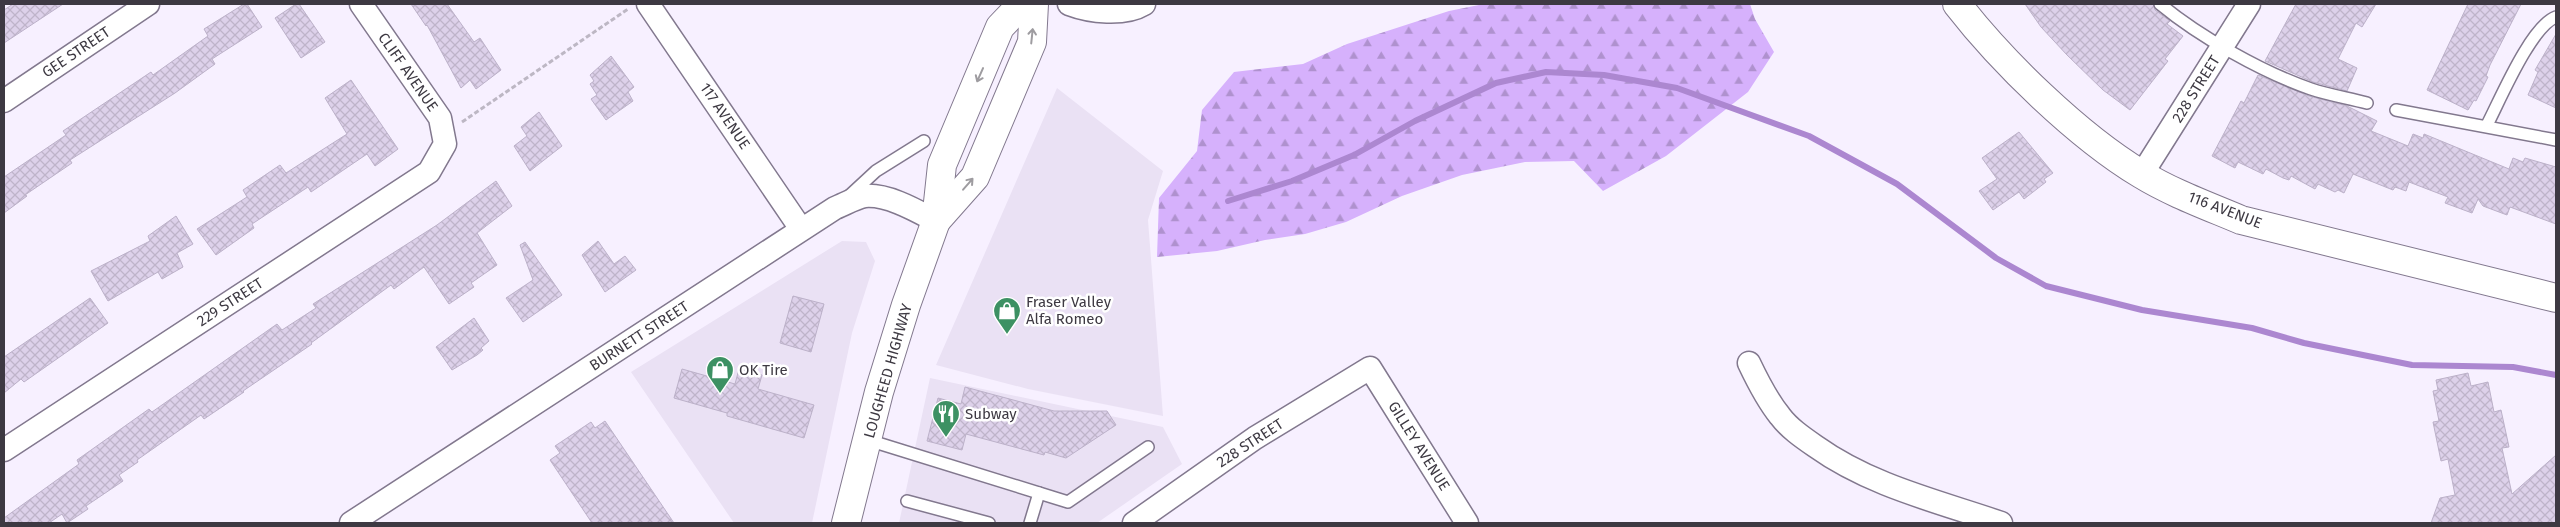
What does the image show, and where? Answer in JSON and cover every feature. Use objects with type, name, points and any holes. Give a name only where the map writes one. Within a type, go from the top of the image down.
[{"type":"main road","name":"LOUGHEED HIGHWAY","points":[[846,523],[885,375],[936,221],[942,166],[1000,27],[1022,4]]},
{"type":"main road","name":"LOUGHEED HIGHWAY","points":[[936,221],[975,177],[1032,42],[1034,4]]},
{"type":"main road","name":"116 AVENUE","points":[[1957,4],[1983,34],[2048,101],[2111,154],[2142,174],[2199,203],[2241,220],[2556,298]]},
{"type":"street","name":"GEE STREET","points":[[4,101],[148,4]]},
{"type":"street","name":"CLIFF AVENUE","points":[[361,4],[440,118],[444,136]]},
{"type":"street","points":[[1069,4],[1079,8],[1111,12],[1144,4]]},
{"type":"street","name":"228 STREET","points":[[2142,174],[2249,4]]},
{"type":"street","name":"117 AVENUE","points":[[639,6],[801,229]]},
{"type":"street","name":"229 STREET","points":[[4,450],[429,172],[444,136]]},
{"type":"street","name":"BURNETT STREET","points":[[351,523],[836,208],[863,197],[872,196],[906,205],[936,221]]},
{"type":"street","points":[[1749,363],[1770,403],[1781,418],[1798,434],[1826,454],[1852,470],[1882,483],[2001,523]]},
{"type":"street","name":"228 STREET","points":[[1134,523],[1255,438],[1370,368]]},
{"type":"street","name":"GILLEY AVENUE","points":[[1370,368],[1467,523]]},
{"type":"lane","points":[[2160,4],[2190,27],[2288,81],[2313,90],[2367,103]]},
{"type":"lane","points":[[2487,125],[2532,39],[2550,19],[2556,17]]},
{"type":"lane","points":[[2396,110],[2487,125],[2556,140]]},
{"type":"lane","points":[[836,208],[876,171],[924,141]]},
{"type":"lane","points":[[868,440],[1068,502],[1148,447]]},
{"type":"lane","points":[[1030,523],[1038,493]]},
{"type":"lane","points":[[907,501],[989,523]]},
{"type":"lane","points":[[942,523],[944,511]]},
{"type":"path","points":[[444,136],[460,122],[639,6]]},
{"type":"shaded area","points":[[1057,88],[1163,171],[1148,220],[1163,416],[1028,389],[936,365]]},
{"type":"shaded area","points":[[842,241],[866,242],[875,261],[852,333],[812,523],[734,523],[631,372]]},
{"type":"shaded area","points":[[930,378],[1163,427],[1182,464],[1097,523],[899,523]]},
{"type":"green space","points":[[1484,4],[1750,4],[1755,19],[1774,52],[1748,92],[1666,156],[1603,191],[1574,161],[1525,162],[1462,175],[1402,196],[1346,222],[1305,234],[1265,240],[1217,251],[1157,257],[1159,198],[1197,151],[1202,110],[1234,72],[1303,64],[1347,44],[1449,11]]},
{"type":"building","points":[[13,4],[63,4],[4,43],[4,10]]},
{"type":"building","points":[[244,4],[247,4],[262,27],[212,59],[215,64],[175,93],[70,160],[72,163],[25,195],[27,196],[4,213],[4,177],[66,135],[63,131],[151,72],[153,75],[208,36],[204,29]]},
{"type":"building","points":[[296,4],[299,4],[325,42],[301,58],[275,18]]},
{"type":"building","points":[[411,4],[447,4],[474,42],[480,38],[501,70],[476,89],[470,80],[461,88],[427,25]]},
{"type":"building","points":[[2025,4],[2153,4],[2155,10],[2170,21],[2167,24],[2183,36],[2165,59],[2168,61],[2130,110],[2103,90],[2067,55],[2041,27]]},
{"type":"building","points":[[2296,4],[2376,4],[2362,27],[2356,23],[2338,59],[2357,68],[2347,91],[2313,82],[2265,61]]},
{"type":"building","points":[[2468,4],[2521,4],[2490,65],[2486,76],[2488,77],[2476,101],[2474,100],[2468,110],[2427,90]]},
{"type":"building","points":[[2556,34],[2556,108],[2528,95],[2538,72],[2535,70]]},
{"type":"building","points":[[611,56],[634,87],[628,92],[633,101],[606,120],[591,99],[597,95],[590,84],[594,81],[590,75]]},
{"type":"building","points":[[2258,75],[2309,96],[2347,106],[2377,121],[2371,131],[2408,146],[2413,134],[2423,138],[2424,134],[2509,169],[2513,158],[2523,162],[2525,158],[2556,167],[2556,224],[2510,207],[2507,215],[2483,206],[2478,199],[2472,213],[2445,203],[2448,197],[2409,182],[2406,191],[2395,187],[2393,190],[2353,174],[2344,193],[2338,190],[2335,192],[2318,184],[2315,189],[2291,176],[2289,180],[2266,169],[2263,174],[2238,162],[2235,168],[2212,156],[2241,101],[2244,103]]},
{"type":"building","points":[[351,80],[398,149],[375,166],[367,154],[311,192],[308,187],[252,224],[254,228],[216,255],[197,229],[247,197],[243,190],[280,165],[286,173],[347,134],[325,98]]},
{"type":"building","points":[[539,112],[562,146],[530,171],[514,146],[527,136],[521,127]]},
{"type":"building","points":[[2019,132],[2053,173],[2044,179],[2046,182],[2024,199],[2019,192],[1993,210],[1979,191],[1997,179],[1982,158]]},
{"type":"building","points":[[496,181],[512,206],[477,233],[497,265],[471,283],[474,287],[449,304],[424,267],[394,289],[391,285],[244,392],[204,419],[201,415],[137,460],[138,462],[119,475],[123,481],[86,506],[88,509],[67,523],[62,514],[49,523],[4,523],[4,518],[79,464],[77,460],[149,409],[152,412],[277,324],[282,330],[316,308],[313,304],[437,225]]},
{"type":"building","points":[[176,216],[193,244],[177,253],[183,267],[162,279],[158,272],[108,301],[91,271],[150,241],[148,236]]},
{"type":"building","points":[[598,241],[614,264],[625,256],[636,270],[605,292],[582,255]]},
{"type":"building","points":[[525,242],[562,295],[523,322],[506,298],[533,280],[520,245]]},
{"type":"building","points":[[793,296],[824,304],[811,352],[780,343]]},
{"type":"building","points":[[90,298],[108,323],[24,382],[21,379],[4,393],[4,357]]},
{"type":"building","points":[[474,318],[489,341],[481,348],[483,350],[477,355],[452,370],[436,347]]},
{"type":"building","points":[[682,369],[735,384],[739,369],[762,375],[758,389],[814,405],[804,438],[727,416],[727,413],[674,398]]},
{"type":"building","points":[[2468,373],[2471,386],[2488,382],[2494,412],[2501,410],[2509,447],[2502,448],[2512,494],[2556,455],[2556,523],[2431,523],[2440,498],[2455,495],[2448,459],[2441,461],[2433,422],[2439,421],[2433,391],[2438,390],[2436,380]]},
{"type":"building","points":[[965,387],[1054,411],[1107,411],[1116,425],[1066,458],[1045,452],[1044,455],[966,434],[962,450],[927,441],[938,398],[961,404]]},
{"type":"building","points":[[605,421],[674,523],[592,523],[550,460],[560,453],[555,446],[591,422],[595,428]]},
{"type":"waterway","points":[[1228,201],[1292,181],[1354,155],[1415,121],[1496,83],[1546,72],[1604,75],[1677,88],[1809,136],[1897,184],[1996,258],[2046,286],[2142,310],[2252,328],[2304,343],[2412,365],[2513,367],[2556,375]]},
{"type":"place","name":"Fraser Valley Alfa Romeo","points":[[1007,335]]},
{"type":"place","name":"OK Tire","points":[[720,394]]},
{"type":"place","name":"Subway","points":[[946,438]]}]
